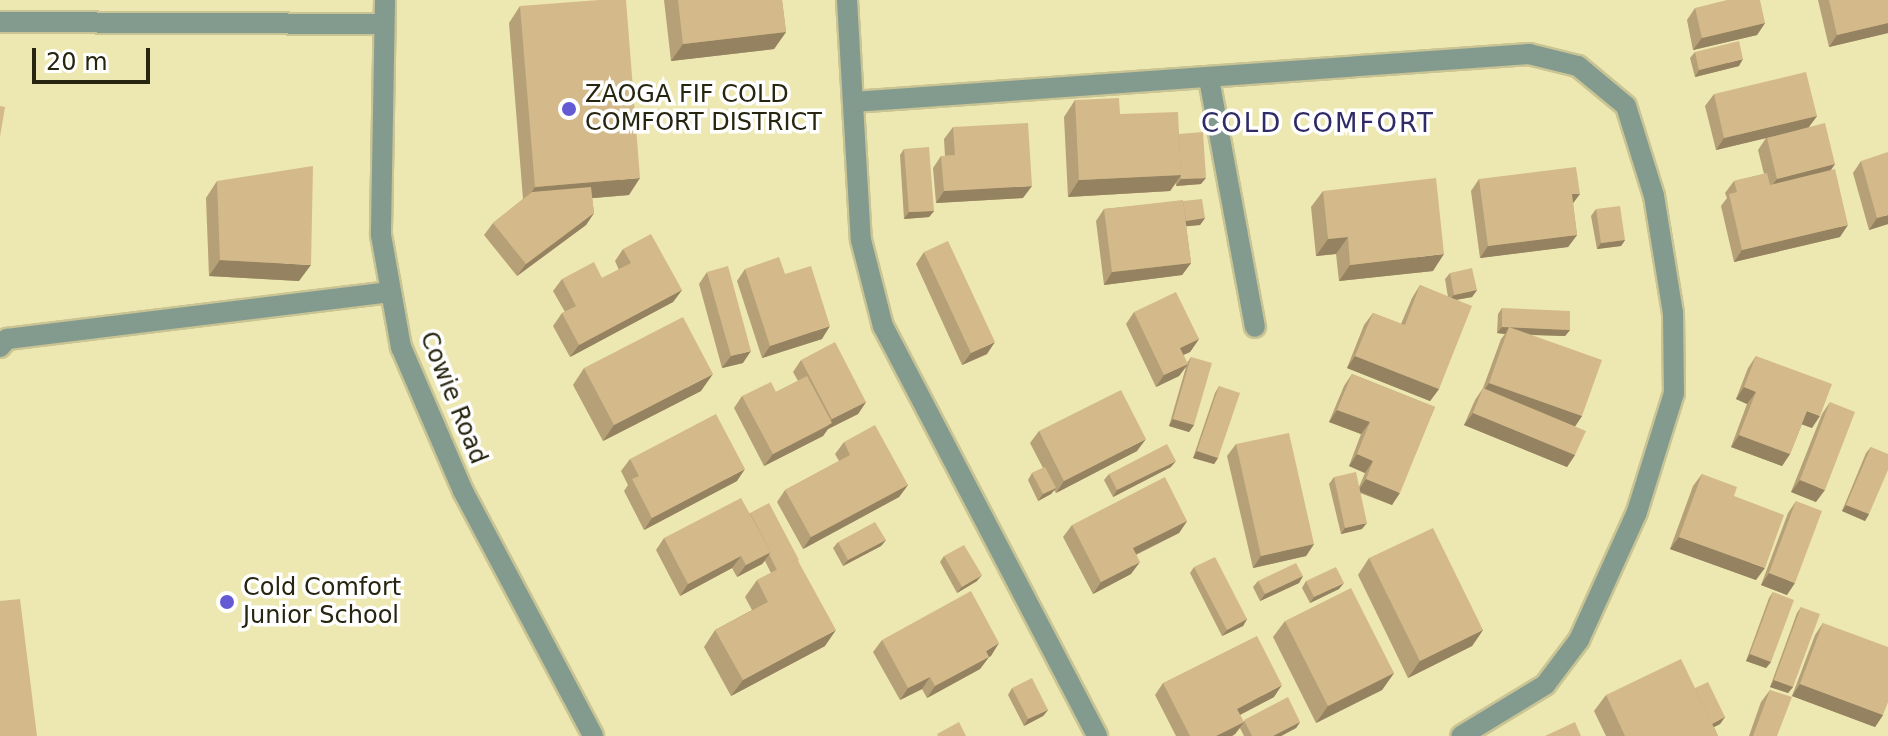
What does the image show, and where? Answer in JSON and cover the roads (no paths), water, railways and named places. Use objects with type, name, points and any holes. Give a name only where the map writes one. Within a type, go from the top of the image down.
[{"type":"street","name":"Cowie Road","points":[[385,0],[378,165],[388,292],[401,347],[463,491],[593,736]]},
{"type":"street","points":[[847,0],[861,240],[883,326],[1097,736]]},
{"type":"street","points":[[0,22],[383,24]]},
{"type":"street","points":[[853,102],[1529,54],[1578,66],[1626,106],[1654,196],[1673,313],[1674,393],[1637,512],[1579,640],[1545,685],[1461,736]]},
{"type":"street","points":[[1209,79],[1255,327]]},
{"type":"street","points":[[0,347],[7,339],[388,292]]},
{"type":"place","name":"ZAOGA FIF COLD COMFORT DISTRICT","points":[[569,109]]},
{"type":"place","name":"Cold Comfort Junior School","points":[[227,602]]},
{"type":"district","name":"COLD COMFORT","points":[[1318,124]]}]
